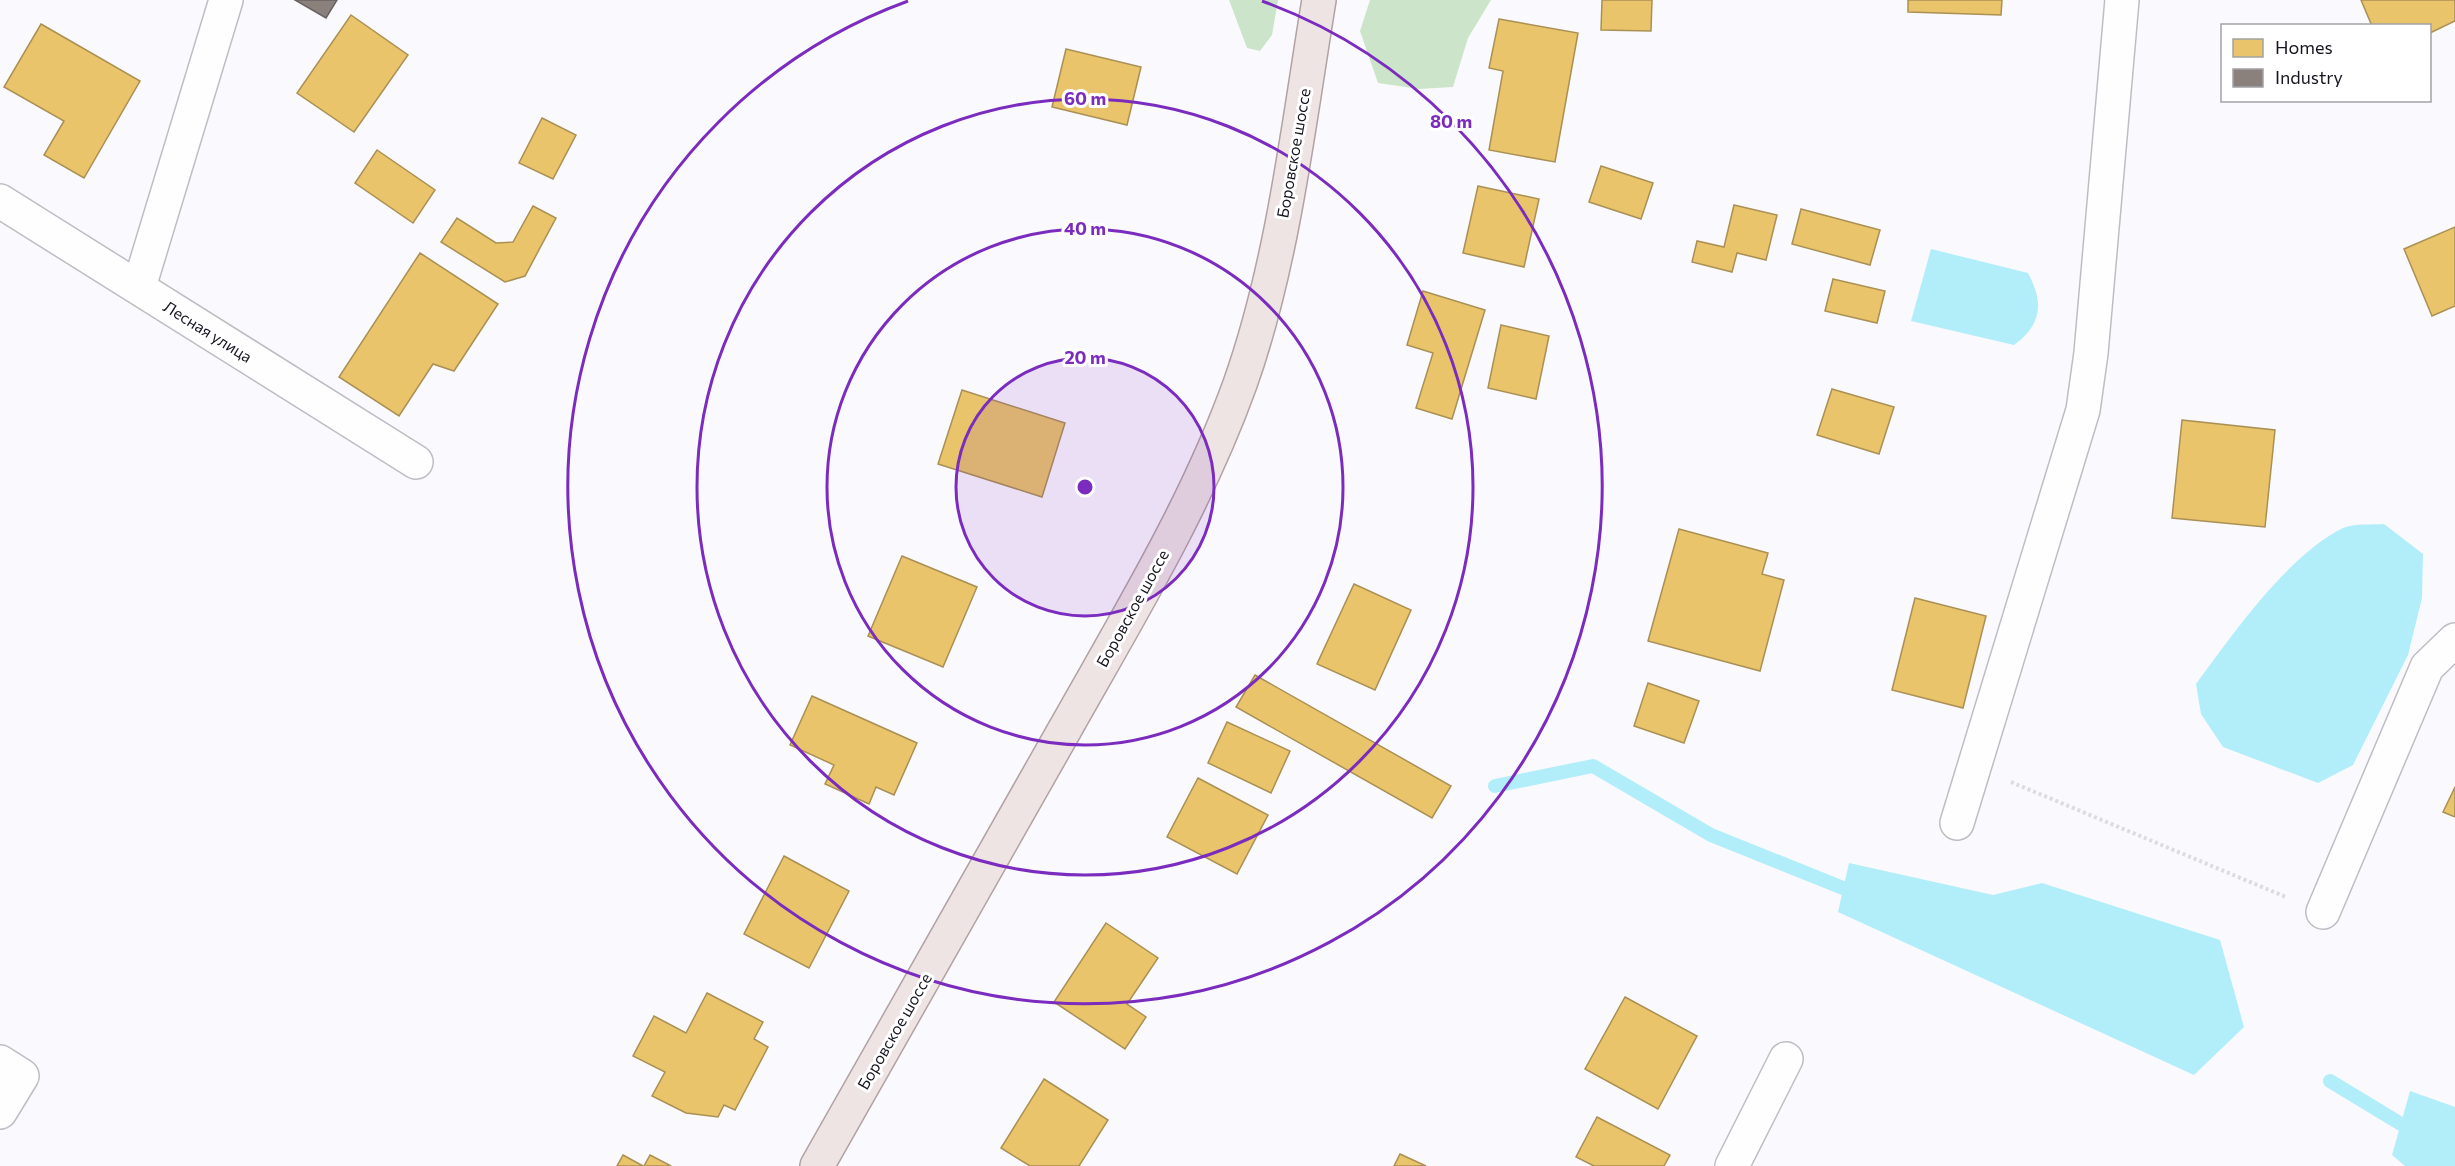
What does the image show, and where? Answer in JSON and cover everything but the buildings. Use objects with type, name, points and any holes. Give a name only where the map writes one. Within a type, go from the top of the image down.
[{"type":"main road","name":"Боровское шоссе","points":[[817,1166],[1147,584],[1210,458],[1240,383],[1266,290],[1285,208],[1319,0]]},
{"type":"street","points":[[139,287],[226,0]]},
{"type":"street","points":[[1957,823],[2083,410],[2091,353],[2122,0]]},
{"type":"street","name":"Лесная улица","points":[[0,201],[416,462]]},
{"type":"street","points":[[2323,912],[2427,667],[2455,640]]},
{"type":"street","points":[[1732,1166],[1786,1059]]},
{"type":"street","points":[[0,1112],[11,1069]]},
{"type":"path","points":[[1974,766],[2323,912]]},
{"type":"green space","points":[[1229,0],[1278,0],[1272,35],[1260,51],[1247,48]]},
{"type":"green space","points":[[1370,0],[1491,0],[1468,38],[1453,87],[1419,89],[1378,83],[1360,31]]},
{"type":"water","points":[[1931,249],[2028,273],[2036,294],[2038,312],[2035,321],[2023,337],[2014,345],[1911,321]]},
{"type":"water","points":[[2384,524],[2423,554],[2422,598],[2408,655],[2353,765],[2318,783],[2223,747],[2201,714],[2196,684],[2262,598],[2302,557],[2322,540],[2347,526]]},
{"type":"water","points":[[1849,863],[1993,895],[2042,883],[2220,940],[2244,1027],[2194,1075],[1838,912]]},
{"type":"water","points":[[2410,1091],[2455,1107],[2455,1166],[2405,1166],[2392,1155]]},
{"type":"waterway","points":[[1495,786],[1593,766],[1711,835],[1843,888]]},
{"type":"waterway","points":[[2330,1081],[2401,1124]]}]
